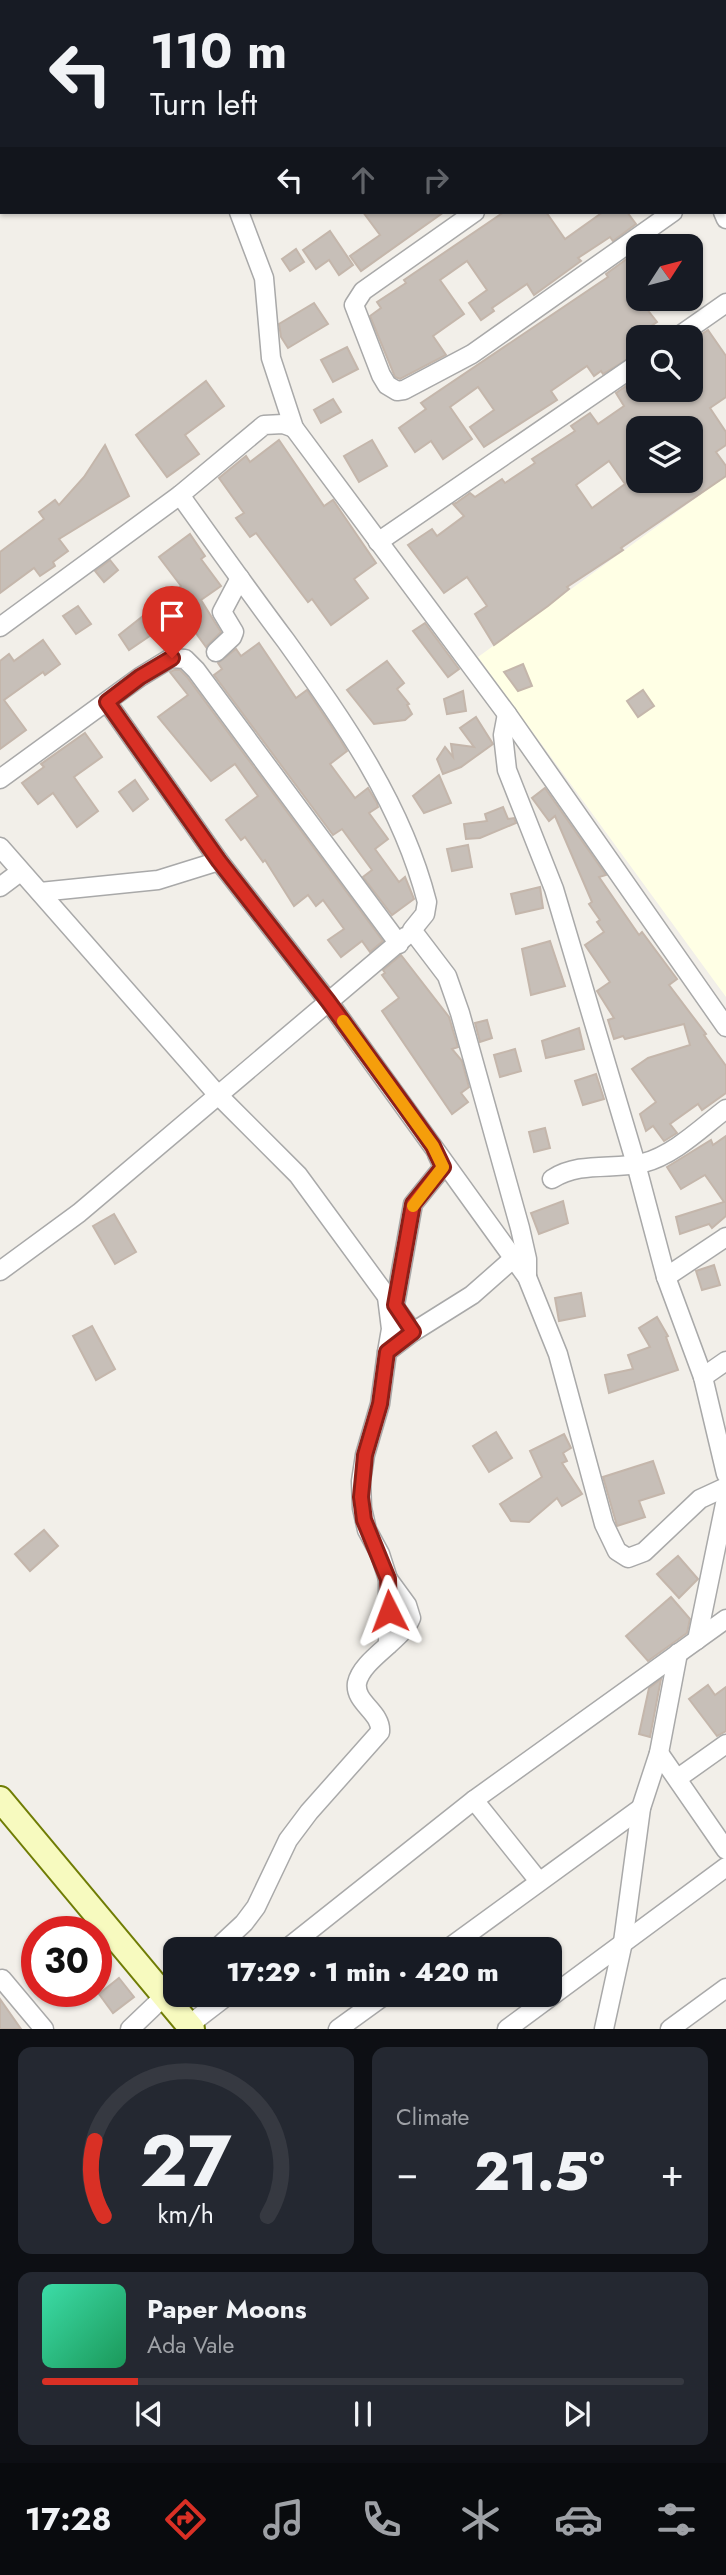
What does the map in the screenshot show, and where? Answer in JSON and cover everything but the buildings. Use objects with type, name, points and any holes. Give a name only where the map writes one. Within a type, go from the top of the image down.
[{"type":"street","points":[[240,214],[264,278],[271,358],[294,428],[507,714],[726,1027]]},
{"type":"street","points":[[472,214],[363,290],[354,305],[381,375],[387,385],[397,391],[404,390],[472,354],[670,214]]},
{"type":"street","points":[[695,325],[726,303]]},
{"type":"street","points":[[378,542],[626,372]]},
{"type":"street","points":[[0,627],[180,495],[264,425],[283,424],[294,428]]},
{"type":"street","points":[[0,1271],[79,1213],[217,1094],[399,944],[425,914],[426,902],[390,802],[364,754],[323,692],[180,495]]},
{"type":"street","points":[[216,652],[234,632],[222,612],[240,578]]},
{"type":"street","points":[[0,779],[140,677],[172,658],[180,657],[188,661],[399,944]]},
{"type":"street","points":[[107,702],[219,861],[328,1001],[527,1277],[558,1354],[592,1484],[604,1524],[617,1551],[628,1558],[636,1557],[700,1500],[726,1487]]},
{"type":"street","points":[[507,714],[503,735],[507,770],[554,890],[636,1164],[666,1278],[703,1377],[726,1474]]},
{"type":"street","points":[[0,847],[217,1094],[298,1175],[413,1332]]},
{"type":"street","points":[[40,892],[159,880],[219,861]]},
{"type":"street","points":[[0,887],[20,872]]},
{"type":"street","points":[[412,930],[447,976],[460,1013],[520,1228],[527,1259],[527,1277]]},
{"type":"street","points":[[552,1178],[582,1168],[636,1164],[666,1153],[726,1109]]},
{"type":"street","points":[[229,1937],[256,1907],[288,1840],[309,1812],[380,1732],[379,1721],[358,1693],[357,1685],[362,1673],[388,1645],[388,1579],[364,1520],[361,1497],[365,1455],[380,1404],[391,1329],[390,1299],[413,1204],[443,1167],[433,1146]]},
{"type":"street","points":[[666,1278],[726,1237]]},
{"type":"street","points":[[387,1352],[472,1294],[514,1258]]},
{"type":"street","points":[[703,1377],[726,1361]]},
{"type":"street","points":[[697,1640],[726,1499]]},
{"type":"street","points":[[301,1937],[474,1800],[726,1619]]},
{"type":"street","points":[[604,2029],[623,1942],[641,1808],[659,1754],[678,1653]]},
{"type":"street","points":[[678,1778],[726,1744]]},
{"type":"street","points":[[659,1754],[726,1850]]},
{"type":"street","points":[[0,1800],[163,1985]]},
{"type":"street","points":[[474,1800],[538,1880]]},
{"type":"street","points":[[463,1937],[538,1880],[641,1808]]},
{"type":"street","points":[[507,2029],[726,1867]]},
{"type":"street","points":[[2,1979],[44,2029]]},
{"type":"street","points":[[670,2029],[726,1988]]},
{"type":"street","points":[[130,2029],[163,1998]]},
{"type":"street","points":[[178,2007],[191,2027],[214,2007]]},
{"type":"street","points":[[338,2029],[368,2007]]},
{"type":"shaded area","points":[[726,476],[726,997],[478,657]]},
{"type":"slow traffic","points":[[343,1021],[433,1146],[443,1167],[413,1206]]},
{"type":"route","points":[[172,658],[140,677],[107,702],[219,861],[328,1001],[403,1104],[433,1146],[443,1167],[413,1204],[395,1305],[413,1332],[387,1352],[380,1404],[370,1433],[361,1481],[364,1520],[388,1579],[389,1611]]}]
